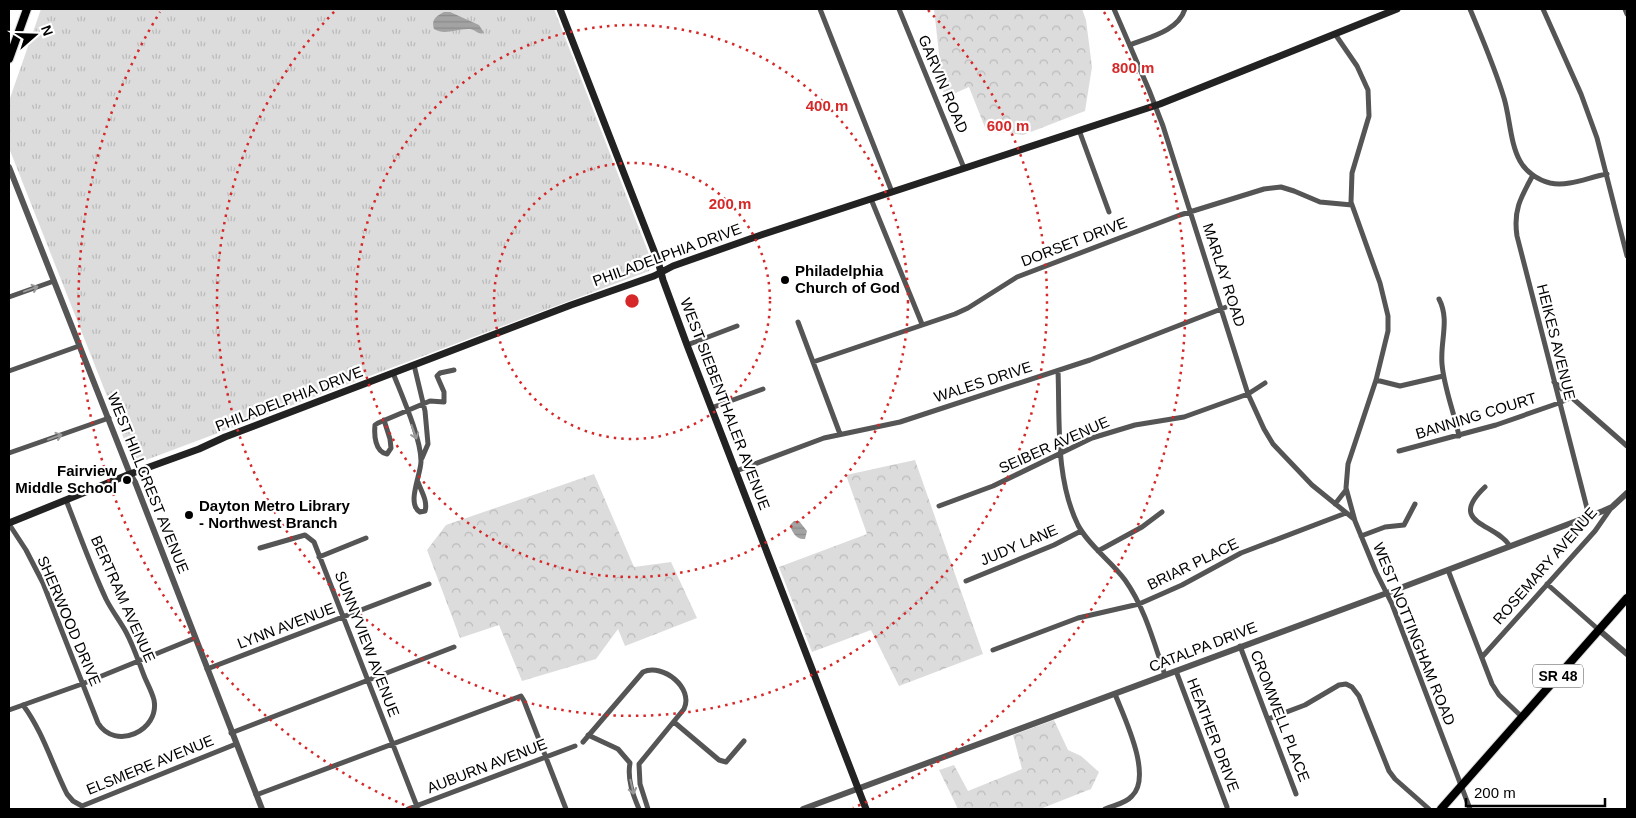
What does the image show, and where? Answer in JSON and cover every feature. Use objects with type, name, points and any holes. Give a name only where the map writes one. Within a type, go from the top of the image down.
[{"type":"main road","points":[[9,59],[27,9]]},
{"type":"main road","name":"WEST SIEBENTHALER AVENUE","points":[[560,9],[658,261],[660,272],[711,408],[866,809]]},
{"type":"main road","name":"PHILADELPHIA DRIVE","points":[[9,523],[225,437],[673,266],[1155,106],[1397,9]]},
{"type":"main road","name":"SR 48","points":[[1441,809],[1627,598]]},
{"type":"street","points":[[820,9],[892,192]]},
{"type":"street","name":"GARVIN ROAD","points":[[899,9],[964,168]]},
{"type":"street","name":"MARLAY ROAD","points":[[1114,9],[1155,106],[1248,394],[1264,429],[1273,444],[1306,480],[1355,519]]},
{"type":"street","points":[[1130,45],[1176,25],[1183,16],[1185,9]]},
{"type":"street","points":[[1470,9],[1501,91],[1517,154],[1523,166],[1534,175],[1550,183],[1560,184],[1607,174]]},
{"type":"street","points":[[1543,9],[1597,138],[1627,256]]},
{"type":"street","points":[[1625,9],[1627,14]]},
{"type":"street","name":"WEST NOTTINGHAM ROAD","points":[[1335,34],[1366,84],[1369,100],[1368,122],[1352,173],[1352,205],[1380,283],[1388,316],[1388,331],[1376,380],[1348,464],[1346,490],[1361,536],[1392,604],[1470,809]]},
{"type":"street","points":[[1080,130],[1109,212]]},
{"type":"street","name":"WEST HILLCREST AVENUE","points":[[9,168],[130,474],[135,482],[262,809]]},
{"type":"street","name":"HEIKES AVENUE","points":[[1534,175],[1519,202],[1515,226],[1589,516]]},
{"type":"street","name":"DORSET DRIVE","points":[[813,362],[964,310],[1017,277],[1190,212],[1273,187],[1288,188],[1320,202],[1352,205]]},
{"type":"street","points":[[871,199],[922,324]]},
{"type":"street","points":[[9,297],[54,281]]},
{"type":"street","points":[[1439,299],[1444,308],[1445,318],[1442,348],[1444,376],[1459,436]]},
{"type":"street","name":"WALES DRIVE","points":[[736,472],[807,444],[840,434],[900,422],[1058,371],[1234,304]]},
{"type":"street","points":[[798,322],[840,434]]},
{"type":"street","points":[[687,345],[737,326]]},
{"type":"street","points":[[9,371],[80,346]]},
{"type":"street","points":[[414,365],[423,404],[428,444],[421,458]]},
{"type":"street","points":[[384,420],[391,448],[386,454],[379,450],[374,428],[378,423],[384,420],[430,401],[444,402],[444,392],[437,376],[438,374],[454,370]]},
{"type":"street","name":"HEATHER DRIVE","points":[[1058,371],[1058,421],[1061,452],[1071,505],[1082,531],[1123,578],[1139,604],[1165,675]]},
{"type":"street","points":[[393,373],[421,451],[421,466],[414,499],[414,507],[420,512],[427,508],[418,482]]},
{"type":"street","points":[[1376,380],[1400,386],[1444,376]]},
{"type":"street","points":[[1554,382],[1627,446]]},
{"type":"street","name":"SEIBER AVENUE","points":[[939,506],[993,486],[1092,438],[1134,425],[1184,417],[1248,394],[1264,383]]},
{"type":"street","points":[[711,408],[763,389]]},
{"type":"street","name":"BANNING COURT","points":[[1399,451],[1459,436],[1559,403],[1572,396]]},
{"type":"street","points":[[9,453],[108,418]]},
{"type":"street","points":[[1485,487],[1471,507],[1473,517],[1477,522],[1503,537],[1510,546]]},
{"type":"street","points":[[1335,504],[1346,490]]},
{"type":"street","name":"ROSEMARY AVENUE","points":[[1482,658],[1595,532],[1610,508],[1627,492]]},
{"type":"street","name":"BERTRAM AVENUE","points":[[66,500],[105,597],[130,640],[154,699],[153,716],[148,724],[132,735],[116,736],[103,730]]},
{"type":"street","points":[[1361,536],[1380,528],[1405,527],[1415,504]]},
{"type":"street","name":"CATALPA DRIVE","points":[[803,809],[1610,508]]},
{"type":"street","points":[[1098,551],[1142,527],[1162,512]]},
{"type":"street","name":"BRIAR PLACE","points":[[993,650],[1078,618],[1139,604],[1182,586],[1241,553],[1346,513]]},
{"type":"street","name":"SHERWOOD DRIVE","points":[[9,523],[36,569],[98,723],[103,730]]},
{"type":"street","name":"JUDY LANE","points":[[966,582],[1054,545],[1082,531]]},
{"type":"street","name":"SUNNYVIEW AVENUE","points":[[260,548],[305,535],[314,542],[417,808]]},
{"type":"street","points":[[319,557],[366,538]]},
{"type":"street","points":[[1448,570],[1492,684],[1497,692],[1522,717]]},
{"type":"street","name":"LYNN AVENUE","points":[[207,669],[429,584]]},
{"type":"street","points":[[1547,584],[1627,654]]},
{"type":"street","points":[[9,710],[82,684],[195,638]]},
{"type":"street","name":"CROMWELL PLACE","points":[[1240,646],[1296,794]]},
{"type":"street","name":"ELSMERE AVENUE","points":[[232,733],[454,647]]},
{"type":"street","points":[[583,742],[641,674],[650,670],[658,670],[678,683],[683,690],[687,703],[674,722],[639,764],[640,784],[648,809]]},
{"type":"street","name":"HEATHER DRIVE","points":[[1176,671],[1227,807]]},
{"type":"street","points":[[1268,719],[1305,705],[1339,685],[1346,684],[1352,686],[1359,696],[1389,771],[1395,779],[1430,809]]},
{"type":"street","points":[[1104,809],[1129,799],[1137,790],[1139,781],[1135,749],[1115,694]]},
{"type":"street","points":[[256,795],[521,696],[566,809]]},
{"type":"street","name":"ELSMERE AVENUE","points":[[24,705],[34,720],[64,789],[74,802],[82,806],[236,744]]},
{"type":"street","points":[[674,722],[719,760],[726,762],[744,741]]},
{"type":"street","points":[[588,735],[618,749],[630,763],[631,788],[639,809]]},
{"type":"street","name":"AUBURN AVENUE","points":[[408,809],[417,808],[575,746]]},
{"type":"street","points":[[630,763],[639,764]]},
{"type":"green space","points":[[41,9],[554,9],[652,262],[649,271],[138,463],[133,462],[9,148],[9,101]]},
{"type":"green space","points":[[934,9],[1082,9],[1086,20],[1092,67],[1085,111],[1023,135],[986,130],[969,87],[944,98]]},
{"type":"green space","points":[[915,460],[983,654],[899,686],[871,630],[812,652],[779,567],[867,534],[846,475]]},
{"type":"green space","points":[[594,474],[634,567],[671,562],[697,618],[625,646],[618,629],[596,659],[522,681],[499,625],[460,638],[427,550],[446,525]]},
{"type":"green space","points":[[1054,720],[1068,750],[1081,756],[1099,772],[1091,789],[1040,809],[958,809],[939,770],[954,765],[968,791],[1022,769],[1013,735]]},
{"type":"shaded area","points":[[444,12],[450,12],[479,25],[484,33],[470,29],[442,32],[434,29],[433,23],[435,19]]},
{"type":"shaded area","points":[[794,521],[799,521],[807,531],[805,539],[797,537],[793,533],[790,525]]},
{"type":"place","name":"Philadelphia Church of God","points":[[785,280]]},
{"type":"place","name":"Fairview Middle School","points":[[127,480]]},
{"type":"place","name":"Dayton Metro Library - Northwest Branch","points":[[189,515]]}]
